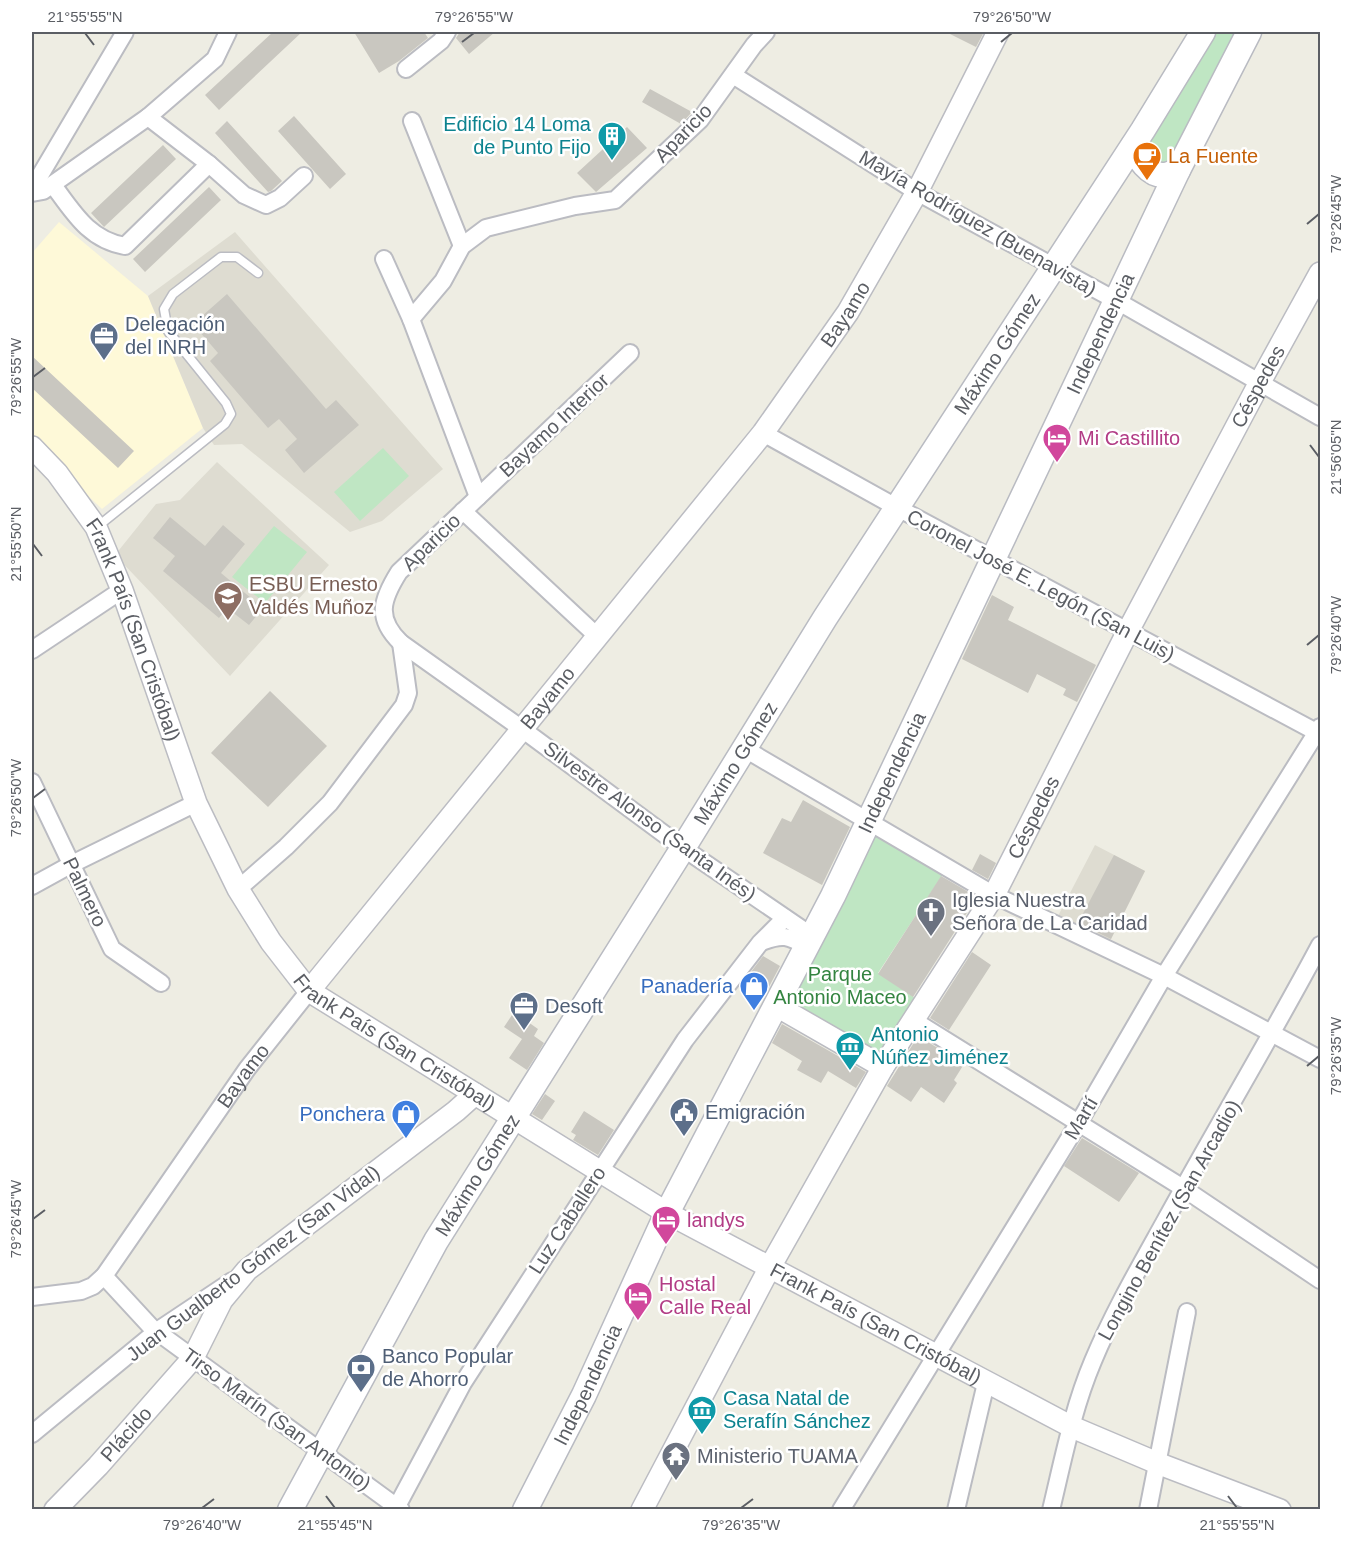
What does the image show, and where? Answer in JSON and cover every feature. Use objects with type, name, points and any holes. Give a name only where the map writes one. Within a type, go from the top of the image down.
[{"type":"main road","name":"Máximo Gómez","points":[[290,1509],[436,1240],[825,618],[1133,146],[1203,32]]},
{"type":"main road","name":"Independencia","points":[[525,1509],[584,1395],[667,1213],[868,823],[1178,170],[1249,32]]},
{"type":"main road","points":[[1133,146],[1139,160],[1153,172],[1163,175],[1178,170]]},
{"type":"street","points":[[32,191],[125,32]]},
{"type":"street","points":[[32,191],[43,191],[53,185],[77,165],[148,117],[215,59],[228,32]]},
{"type":"street","points":[[406,69],[441,41],[447,32]]},
{"type":"street","name":"Aparicio","points":[[411,319],[443,281],[462,246],[486,228],[575,206],[615,200],[700,120],[734,75],[751,38],[766,32]]},
{"type":"street","name":"Bayamo","points":[[32,1297],[81,1291],[93,1286],[104,1276],[247,1069],[763,433],[848,312],[917,192],[998,32]]},
{"type":"street","name":"Mayía Rodríguez (Buenavista)","points":[[734,75],[917,192],[1117,301],[1320,417]]},
{"type":"street","points":[[148,117],[209,164],[244,195],[266,205],[280,198],[304,176]]},
{"type":"street","points":[[412,121],[462,246]]},
{"type":"street","points":[[53,185],[81,222],[110,243],[125,246],[209,164]]},
{"type":"street","name":"Aparicio","points":[[238,889],[286,847],[330,802],[404,705],[408,693],[400,643],[387,626],[383,607],[386,592],[399,572],[478,497],[411,319],[384,259]]},
{"type":"street","name":"Céspedes","points":[[642,1509],[770,1267],[883,1067],[994,895],[1128,631],[1320,273]]},
{"type":"street","name":"Bayamo Interior","points":[[478,497],[630,352]]},
{"type":"street","name":"Coronel José E. Legón (San Luis)","points":[[763,433],[994,560],[1319,731]]},
{"type":"street","name":"Frank País (San Cristóbal)","points":[[32,447],[57,473],[96,528],[122,590],[196,803],[238,889],[271,942],[309,992],[667,1213],[986,1383],[1072,1427],[1157,1463],[1280,1509]]},
{"type":"street","points":[[463,511],[597,636]]},
{"type":"street","points":[[32,650],[122,590]]},
{"type":"street","name":"Silvestre Alonso (Santa Inés)","points":[[400,643],[522,729],[683,848],[785,918],[809,941]]},
{"type":"street","name":"Martí","points":[[842,1509],[1078,1124],[1164,976],[1319,731]]},
{"type":"street","points":[[745,749],[994,895],[1164,976],[1320,1059]]},
{"type":"street","name":"Palmero","points":[[32,782],[112,949],[160,983]]},
{"type":"street","points":[[32,886],[196,803]]},
{"type":"street","name":"Luz Caballero","points":[[397,1508],[463,1383],[685,1040],[760,943],[785,918]]},
{"type":"street","points":[[760,943],[777,936],[809,941]]},
{"type":"street","name":"Longino Benítez (San Arcadio)","points":[[1051,1509],[1072,1427],[1093,1362],[1122,1300],[1183,1188],[1273,1033],[1320,945]]},
{"type":"street","points":[[775,1005],[883,1067]]},
{"type":"street","points":[[913,1020],[1183,1188],[1320,1280]]},
{"type":"street","name":"Juan Gualberto Gómez (San Vidal)","points":[[32,1434],[157,1331],[247,1270],[447,1118],[475,1094]]},
{"type":"street","name":"Plácido","points":[[55,1509],[98,1466],[193,1358],[222,1300],[247,1270]]},
{"type":"street","name":"Tirso Marín (San Antonio)","points":[[104,1276],[157,1331],[397,1508]]},
{"type":"street","points":[[1148,1509],[1186,1312]]},
{"type":"street","points":[[956,1509],[986,1383]]},
{"type":"lane","points":[[96,528],[225,424],[231,414],[226,402],[168,331],[164,309],[173,294],[221,257],[237,256],[258,273]]},
{"type":"shaded area","name":"Delegación del INRH","points":[[59,222],[148,296],[203,428],[102,509],[32,443],[32,253]]},
{"type":"shaded area","points":[[235,232],[443,469],[382,521],[350,532],[242,444],[214,445],[203,428],[148,296]]},
{"type":"shaded area","name":"ESBU Ernesto Valdés Muñoz","points":[[217,462],[329,565],[230,676],[115,555],[156,504],[180,500]]},
{"type":"shaded area","points":[[1095,845],[1145,871],[1109,943],[1058,916]]},
{"type":"green space","points":[[1209,32],[1237,32],[1173,163],[1155,164],[1144,148]]},
{"type":"green space","points":[[383,448],[409,476],[360,521],[334,492]]},
{"type":"green space","points":[[274,526],[307,552],[265,603],[232,577]]},
{"type":"green space","name":"Parque Antonio Maceo","points":[[877,836],[943,874],[878,973],[918,1000],[884,1057],[788,1001],[866,842]]},
{"type":"building","points":[[273,32],[302,32],[219,110],[205,95]]},
{"type":"building","points":[[354,32],[424,32],[428,38],[399,61],[379,73]]},
{"type":"building","points":[[460,32],[495,32],[469,54],[456,38]]},
{"type":"building","points":[[946,32],[984,32],[976,47]]},
{"type":"building","points":[[650,89],[692,112],[681,124],[642,102]]},
{"type":"building","points":[[294,116],[346,174],[330,189],[278,131]]},
{"type":"building","points":[[227,121],[282,181],[271,191],[268,192],[215,133]]},
{"type":"building","name":"Edificio 14 Loma de Punto Fijo","points":[[627,127],[647,148],[596,192],[577,173]]},
{"type":"building","points":[[163,145],[176,159],[104,227],[91,213]]},
{"type":"building","points":[[209,187],[221,200],[145,272],[133,259]]},
{"type":"building","points":[[227,294],[326,409],[336,400],[359,425],[304,473],[285,450],[297,439],[279,419],[268,428],[210,361],[218,353],[193,324]]},
{"type":"building","points":[[32,356],[134,451],[118,468],[32,388]]},
{"type":"building","points":[[170,517],[205,546],[223,525],[245,544],[221,573],[263,608],[249,625],[227,608],[219,618],[163,571],[175,556],[153,538]]},
{"type":"building","points":[[992,595],[1014,607],[1008,620],[1096,665],[1077,702],[1063,695],[1066,689],[1037,674],[1028,693],[962,659]]},
{"type":"building","points":[[270,691],[327,746],[268,807],[211,753]]},
{"type":"building","points":[[803,800],[850,827],[822,885],[763,853],[782,818],[791,822]]},
{"type":"building","points":[[980,854],[996,863],[988,879],[972,870]]},
{"type":"building","points":[[1114,855],[1145,871],[1111,939],[1078,923]]},
{"type":"building","name":"Iglesia Nuestra Señora de La Caridad","points":[[941,876],[977,897],[913,997],[878,974]]},
{"type":"building","points":[[972,952],[991,965],[949,1030],[930,1018]]},
{"type":"building","points":[[763,956],[780,966],[761,1002],[739,988]]},
{"type":"building","points":[[514,1012],[538,1029],[534,1036],[544,1043],[527,1070],[509,1058],[522,1039],[504,1027]]},
{"type":"building","points":[[782,1024],[866,1072],[856,1088],[828,1071],[821,1083],[797,1070],[802,1061],[772,1043]]},
{"type":"building","points":[[918,1036],[964,1064],[954,1080],[957,1083],[944,1103],[921,1087],[911,1102],[887,1086]]},
{"type":"building","points":[[545,1094],[555,1101],[542,1120],[532,1114]]},
{"type":"building","points":[[584,1111],[614,1130],[598,1155],[573,1140],[576,1135],[571,1132]]},
{"type":"building","points":[[1082,1138],[1139,1173],[1119,1202],[1064,1166]]},
{"type":"place","name":"Edificio 14 Loma de Punto Fijo","points":[[612,162]]},
{"type":"place","name":"La Fuente","points":[[1147,182]]},
{"type":"place","name":"Delegación del INRH","points":[[104,362]]},
{"type":"place","name":"Mi Castillito","points":[[1057,464]]},
{"type":"place","name":"ESBU Ernesto Valdés Muñoz","points":[[228,622]]},
{"type":"place","name":"Iglesia Nuestra Señora de La Caridad","points":[[931,938]]},
{"type":"place","name":"Panadería","points":[[754,1012]]},
{"type":"place","name":"Desoft","points":[[524,1032]]},
{"type":"place","name":"Antonio Núñez Jiménez","points":[[850,1072]]},
{"type":"place","name":"Emigración","points":[[684,1138]]},
{"type":"place","name":"Ponchera","points":[[406,1140]]},
{"type":"place","name":"landys","points":[[666,1246]]},
{"type":"place","name":"Hostal Calle Real","points":[[638,1322]]},
{"type":"place","name":"Banco Popular de Ahorro","points":[[361,1394]]},
{"type":"place","name":"Casa Natal de Serafín Sánchez","points":[[702,1436]]},
{"type":"place","name":"Ministerio TUAMA","points":[[676,1482]]}]
